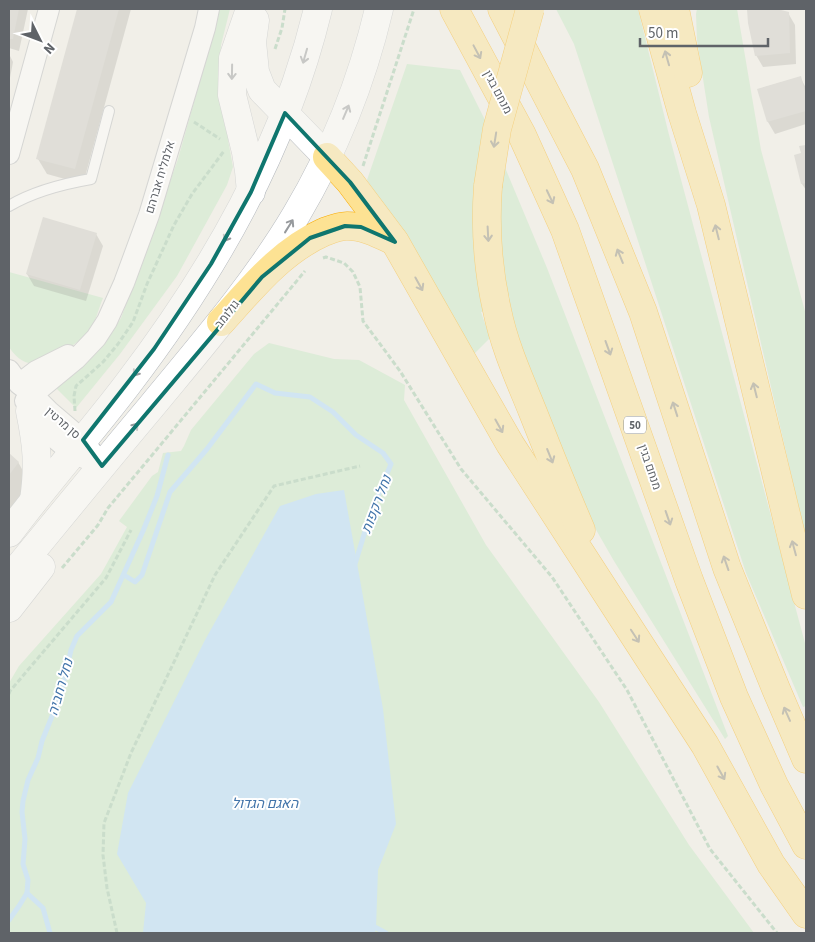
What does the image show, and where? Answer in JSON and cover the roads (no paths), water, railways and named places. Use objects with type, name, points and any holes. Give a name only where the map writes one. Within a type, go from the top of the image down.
[{"type":"highway","name":"מנחם בגין","points":[[454,9],[522,135],[565,230],[689,580],[734,697],[774,784],[806,845]]},
{"type":"highway","points":[[502,9],[585,169]]},
{"type":"highway","points":[[529,9],[585,169],[643,312],[727,568],[806,759]]},
{"type":"highway","points":[[529,9],[497,129],[486,209],[489,258],[497,310],[506,345],[570,505],[614,605]]},
{"type":"highway","points":[[653,9],[682,113],[711,205],[806,595]]},
{"type":"highway","points":[[675,9],[689,74],[711,205]]},
{"type":"highway","points":[[689,74],[687,44],[691,9]]},
{"type":"highway","points":[[327,157],[350,182],[395,242],[510,444],[705,745],[771,864],[806,914]]},
{"type":"highway","points":[[221,322],[262,277],[287,254],[310,238],[334,228],[346,226],[361,227],[395,242]]},
{"type":"main road","points":[[250,9],[233,58],[232,95],[246,152],[251,192]]},
{"type":"main road","points":[[256,9],[252,42],[255,72],[262,90],[327,157]]},
{"type":"main road","points":[[9,533],[127,385],[211,264],[251,192],[285,113],[302,67],[318,9]]},
{"type":"main road","name":"גולומב","points":[[9,579],[221,322],[283,236],[327,157],[371,42],[379,9]]},
{"type":"main road","points":[[23,392],[37,449],[38,468],[34,500]]},
{"type":"main road","points":[[9,608],[74,526],[92,495],[102,466]]},
{"type":"street","points":[[9,154],[49,9]]},
{"type":"street","name":"אלמליח אברהם","points":[[23,392],[36,371],[96,338],[107,321],[124,283],[149,214],[209,9]]},
{"type":"street","name":"סן מרטין","points":[[23,392],[49,411],[78,446],[102,466]]},
{"type":"lane","points":[[9,206],[46,189],[70,182],[91,179],[109,111]]},
{"type":"water","name":"האגם הגדול","points":[[344,490],[383,709],[396,824],[378,870],[375,933],[143,933],[146,903],[117,854],[128,793],[205,640],[280,506],[316,494]]},
{"type":"waterway","name":"נחל רקפות","points":[[124,575],[135,582],[142,575],[170,492],[207,449],[256,384],[275,393],[310,397],[333,412],[356,435],[383,453],[391,464],[370,515],[355,564]]},
{"type":"waterway","name":"נחל רחביה","points":[[50,933],[43,908],[27,893],[28,880],[23,864],[25,839],[22,812],[28,780],[61,694],[71,650],[77,636],[111,602],[157,496],[168,455]]},
{"type":"waterway","points":[[9,920],[27,893]]},
{"type":"waterway","name":"נחל רקפות","points":[[371,925],[386,933]]}]
